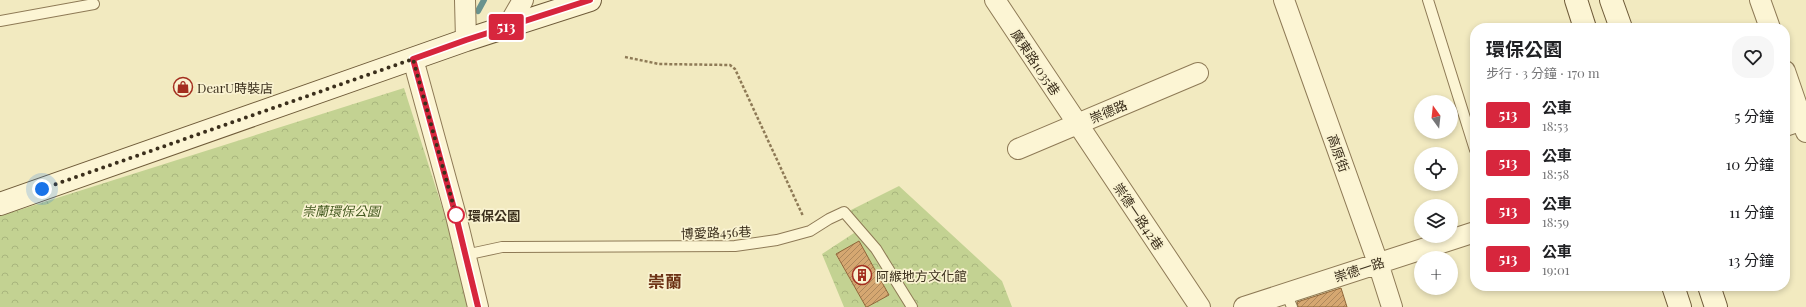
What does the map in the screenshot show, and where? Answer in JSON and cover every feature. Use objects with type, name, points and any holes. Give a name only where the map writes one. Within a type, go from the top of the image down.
[{"type":"street","points":[[465,0],[466,40]]},
{"type":"street","points":[[508,26],[523,0]]},
{"type":"street","points":[[0,204],[466,40],[590,0]]},
{"type":"street","name":"廣東路1035巷","points":[[995,0],[1078,124]]},
{"type":"street","name":"高原街","points":[[1284,0],[1378,263],[1392,307]]},
{"type":"street","points":[[1576,0],[1583,23]]},
{"type":"street","points":[[1611,0],[1619,23]]},
{"type":"street","points":[[1760,0],[1768,23]]},
{"type":"street","points":[[413,59],[478,307]]},
{"type":"street","name":"崇德路","points":[[1018,149],[1198,73]]},
{"type":"street","points":[[1790,89],[1800,124]]},
{"type":"street","name":"崇德一路42巷","points":[[1078,124],[1200,307]]},
{"type":"street","name":"崇德一路","points":[[1244,307],[1289,300],[1378,263],[1470,234]]},
{"type":"street","points":[[1675,291],[1680,307]]},
{"type":"street","points":[[1711,291],[1716,307]]},
{"type":"lane","points":[[1428,0],[1470,134]]},
{"type":"lane","points":[[0,21],[94,4]]},
{"type":"lane","name":"博愛路456巷","points":[[465,255],[502,247],[735,246],[778,240],[810,231],[829,219],[844,212],[876,249],[912,307]]},
{"type":"path","points":[[625,57],[659,64],[730,65],[736,69],[810,231]]},
{"type":"green space","name":"崇蘭環保公園","points":[[404,88],[474,307],[0,307],[0,216]]},
{"type":"green space","points":[[899,186],[1002,281],[1012,307],[867,307],[889,295],[859,241],[836,255],[866,307],[844,307],[822,254],[854,233],[849,211]]},
{"type":"building","name":"阿緱地方文化館","points":[[859,241],[889,295],[867,307],[836,254]]},
{"type":"building","points":[[1341,288],[1347,307],[1298,307],[1297,302]]},
{"type":"waterway","points":[[478,11],[484,0]]},
{"type":"bus line","name":"513","points":[[478,307],[456,216],[413,59],[508,26],[590,0]]},
{"type":"place","name":"DearU時裝店","points":[[183,87]]},
{"type":"place","name":"環保公園","points":[[456,215]]},
{"type":"place","name":"阿緱地方文化館","points":[[862,275]]},
{"type":"district","name":"崇蘭","points":[[665,281]]},
{"type":"route","points":[[42,189],[413,59],[456,215]]}]
